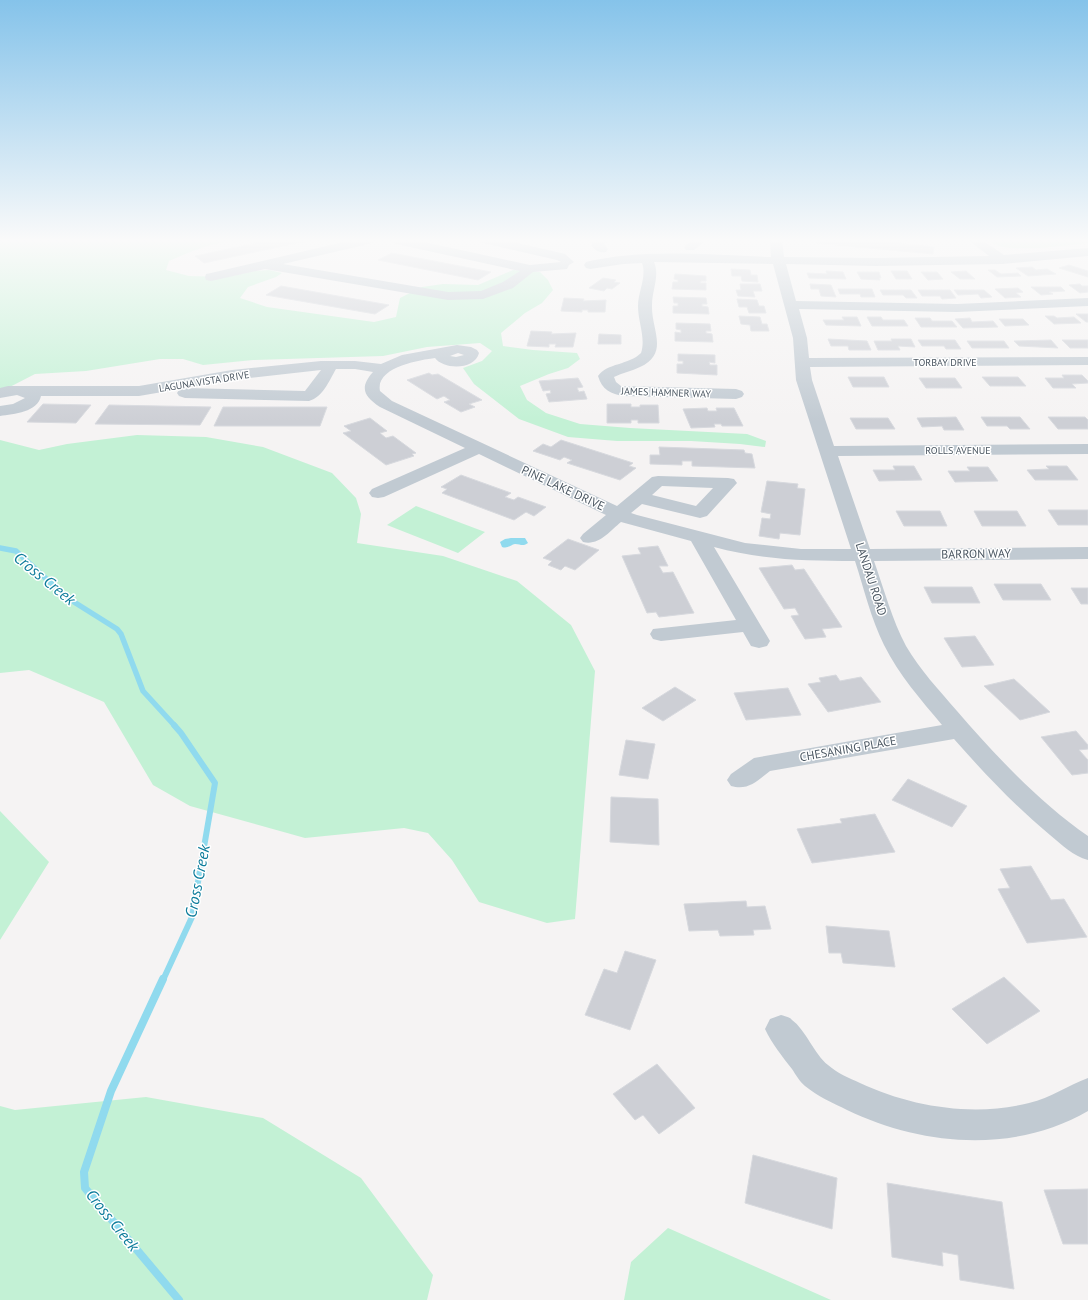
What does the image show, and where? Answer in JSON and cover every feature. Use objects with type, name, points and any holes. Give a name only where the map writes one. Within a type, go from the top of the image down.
[{"type":"street","name":"JAMES HAMNER WAY","points":[[646,301],[650,345],[648,354],[639,362],[606,376],[610,386],[617,390],[635,392],[736,394]]},
{"type":"street","name":"LANDAU ROAD","points":[[789,301],[800,338],[804,380],[884,618],[895,646],[911,670],[960,730],[1004,778],[1035,808],[1088,850]]},
{"type":"street","points":[[790,306],[957,308],[1088,302]]},
{"type":"street","name":"PINE LAKE DRIVE","points":[[449,351],[396,362],[383,369],[376,375],[371,389],[378,399],[386,404],[630,519],[744,549],[761,552],[864,555]]},
{"type":"street","name":"TORBAY DRIVE","points":[[802,363],[1088,361]]},
{"type":"street","name":"LAGUNA VISTA DRIVE","points":[[0,393],[10,391],[123,392],[260,372],[321,365],[355,365],[383,369]]},
{"type":"street","points":[[168,386],[179,393],[309,396],[314,392],[331,365]]},
{"type":"street","points":[[0,410],[20,407],[34,398],[33,395],[24,391]]},
{"type":"street","points":[[378,493],[478,448]]},
{"type":"street","name":"ROLLS AVENUE","points":[[828,450],[1088,449]]},
{"type":"street","points":[[590,538],[639,498]]},
{"type":"street","points":[[661,634],[754,633],[698,537]]},
{"type":"street","name":"BARRON WAY","points":[[864,555],[1088,553]]},
{"type":"street","name":"CHESANING PLACE","points":[[740,780],[763,764],[960,730]]},
{"type":"street","points":[[781,1029],[815,1075],[832,1086],[870,1104],[910,1117],[951,1124],[991,1125],[1029,1119],[1062,1108],[1088,1093]]},
{"type":"green space","points":[[0,301],[248,301],[267,307],[374,322],[396,317],[399,301],[544,301],[525,313],[501,333],[503,346],[577,353],[580,359],[568,368],[520,386],[527,400],[546,413],[580,424],[747,434],[766,441],[765,447],[691,441],[617,441],[568,437],[519,419],[474,384],[463,368],[482,361],[492,351],[480,343],[427,347],[383,356],[253,360],[203,365],[183,359],[160,359],[86,371],[35,374],[0,392]]},
{"type":"green space","points":[[137,435],[206,437],[263,447],[332,473],[356,498],[361,514],[357,543],[443,556],[517,581],[571,625],[595,671],[575,919],[547,923],[479,902],[452,860],[428,833],[404,828],[305,838],[190,806],[153,785],[104,702],[29,670],[0,673],[0,440],[39,450],[67,444]]},
{"type":"green space","points":[[416,506],[485,532],[458,553],[387,525]]},
{"type":"green space","points":[[0,811],[49,862],[0,940]]},
{"type":"green space","points":[[146,1097],[263,1118],[361,1178],[433,1275],[427,1300],[0,1300],[0,1106],[15,1110]]},
{"type":"green space","points":[[668,1228],[831,1300],[624,1300],[631,1262]]},
{"type":"water","points":[[511,538],[525,538],[528,543],[523,545],[515,544],[502,547],[500,542]]},
{"type":"building","points":[[299,301],[364,301],[389,305],[375,314]]},
{"type":"building","points":[[563,301],[606,301],[605,312],[588,312],[588,310],[582,310],[582,312],[561,311]]},
{"type":"building","points":[[674,301],[706,301],[707,304],[702,304],[702,306],[708,307],[709,314],[673,313],[673,306],[678,306],[678,303],[674,303]]},
{"type":"building","points":[[737,301],[757,301],[759,306],[764,306],[766,313],[749,313],[747,307],[739,307]]},
{"type":"building","points":[[1076,314],[1088,314],[1088,322],[1086,322]]},
{"type":"building","points":[[739,316],[760,317],[762,324],[767,324],[769,331],[751,331],[750,325],[741,324]]},
{"type":"building","points":[[1045,316],[1054,316],[1057,318],[1074,317],[1081,323],[1054,324]]},
{"type":"building","points":[[842,317],[857,317],[861,326],[826,325],[823,320],[844,320]]},
{"type":"building","points":[[867,317],[881,317],[883,320],[904,320],[908,326],[872,326]]},
{"type":"building","points":[[915,318],[930,318],[932,321],[952,321],[957,327],[921,327]]},
{"type":"building","points":[[970,318],[972,322],[993,321],[998,327],[963,328],[955,319]]},
{"type":"building","points":[[999,319],[1023,319],[1029,325],[1005,326]]},
{"type":"building","points":[[676,323],[710,324],[711,331],[706,331],[706,333],[712,334],[713,342],[675,341],[675,332],[681,333],[681,330],[676,329]]},
{"type":"building","points":[[531,331],[552,332],[551,334],[576,333],[573,347],[555,347],[556,344],[549,344],[549,347],[527,346]]},
{"type":"building","points":[[599,334],[621,335],[621,344],[598,344]]},
{"type":"building","points":[[828,339],[867,341],[871,350],[849,350],[848,346],[831,346]]},
{"type":"building","points":[[891,339],[911,339],[915,347],[898,346],[900,350],[878,350],[874,341],[892,341]]},
{"type":"building","points":[[918,340],[955,340],[961,349],[946,349],[944,346],[922,346]]},
{"type":"building","points":[[1051,340],[1058,348],[1019,346],[1014,341]]},
{"type":"building","points":[[1062,340],[1088,340],[1088,348],[1070,348]]},
{"type":"building","points":[[967,341],[1004,341],[1009,348],[972,348]]},
{"type":"building","points":[[678,354],[715,355],[715,363],[709,362],[710,365],[717,365],[717,375],[677,373],[677,364],[683,364],[683,361],[678,361]]},
{"type":"building","points":[[429,373],[432,375],[438,374],[482,400],[469,404],[475,407],[461,412],[444,402],[450,400],[444,396],[437,399],[407,380]]},
{"type":"building","points":[[1062,375],[1082,375],[1088,383],[1072,384],[1076,388],[1053,388],[1045,378],[1064,378]]},
{"type":"building","points":[[848,377],[884,377],[889,387],[853,387]]},
{"type":"building","points":[[982,377],[1018,377],[1026,386],[990,386]]},
{"type":"building","points":[[578,378],[583,387],[577,388],[579,392],[584,391],[587,399],[549,402],[546,394],[551,393],[550,390],[543,391],[539,381]]},
{"type":"building","points":[[919,378],[955,378],[962,388],[926,388]]},
{"type":"building","points":[[43,404],[91,405],[76,423],[27,422]]},
{"type":"building","points":[[607,404],[631,404],[631,407],[640,407],[640,405],[658,405],[659,423],[638,423],[638,420],[631,420],[631,423],[607,423]]},
{"type":"building","points":[[109,405],[211,407],[200,425],[95,424]]},
{"type":"building","points":[[223,407],[327,407],[320,426],[214,426]]},
{"type":"building","points":[[707,408],[708,411],[717,411],[716,408],[734,408],[743,426],[722,426],[721,424],[714,424],[715,427],[691,428],[683,409]]},
{"type":"building","points":[[956,417],[964,430],[944,430],[942,426],[922,427],[917,418]]},
{"type":"building","points":[[981,417],[1020,417],[1030,429],[1010,429],[1007,426],[987,426]]},
{"type":"building","points":[[1048,417],[1085,417],[1088,420],[1088,429],[1058,429]]},
{"type":"building","points":[[370,418],[387,431],[380,433],[386,438],[393,436],[416,453],[412,454],[414,456],[386,465],[343,433],[351,431],[344,426]]},
{"type":"building","points":[[850,418],[888,418],[895,429],[856,429]]},
{"type":"building","points":[[561,440],[633,463],[629,466],[636,468],[620,480],[567,463],[572,460],[564,457],[560,460],[533,451],[543,444],[551,447]]},
{"type":"building","points":[[659,447],[744,450],[745,453],[752,454],[755,468],[692,466],[692,461],[682,461],[682,465],[650,464],[650,455],[660,455]]},
{"type":"building","points":[[893,466],[914,466],[922,480],[879,481],[873,470],[895,470]]},
{"type":"building","points":[[1046,466],[1067,466],[1078,480],[1035,480],[1027,470],[1049,469]]},
{"type":"building","points":[[967,467],[988,467],[998,481],[955,482],[948,471],[970,471]]},
{"type":"building","points":[[461,475],[511,493],[505,497],[514,500],[518,497],[546,507],[534,516],[526,512],[514,520],[442,493],[447,489],[441,487]]},
{"type":"building","points":[[767,481],[798,484],[797,488],[805,489],[800,535],[780,533],[779,539],[759,536],[762,518],[770,519],[771,514],[761,512]]},
{"type":"building","points":[[1048,510],[1088,510],[1088,525],[1058,525]]},
{"type":"building","points":[[896,511],[940,511],[947,526],[904,526]]},
{"type":"building","points":[[974,511],[1017,511],[1026,526],[982,526]]},
{"type":"building","points":[[568,539],[599,550],[575,570],[565,566],[561,570],[548,565],[552,561],[543,558]]},
{"type":"building","points":[[658,546],[668,566],[659,566],[663,573],[673,572],[694,613],[659,617],[656,612],[647,613],[622,556],[641,554],[638,548]]},
{"type":"building","points":[[792,565],[795,570],[804,569],[842,627],[822,629],[826,637],[805,639],[791,616],[799,615],[795,608],[784,609],[759,568]]},
{"type":"building","points":[[994,584],[1041,584],[1051,600],[1003,600]]},
{"type":"building","points":[[924,587],[972,587],[980,603],[932,603]]},
{"type":"building","points":[[1071,588],[1088,588],[1088,604],[1081,604]]},
{"type":"building","points":[[975,636],[994,665],[962,667],[944,638]]},
{"type":"building","points":[[836,675],[840,681],[861,677],[881,702],[828,712],[808,684],[821,682],[819,678]]},
{"type":"building","points":[[1014,679],[1050,712],[1020,720],[984,686]]},
{"type":"building","points":[[675,687],[696,700],[663,721],[642,708]]},
{"type":"building","points":[[788,688],[801,715],[746,720],[734,693]]},
{"type":"building","points":[[1076,731],[1088,745],[1088,749],[1079,750],[1088,760],[1088,773],[1072,775],[1041,737]]},
{"type":"building","points":[[626,740],[655,744],[648,779],[619,775]]},
{"type":"building","points":[[908,779],[967,806],[952,827],[892,800]]},
{"type":"building","points":[[611,797],[658,799],[659,845],[610,842]]},
{"type":"building","points":[[875,814],[895,852],[812,863],[797,829],[842,823],[840,819]]},
{"type":"building","points":[[1031,866],[1051,900],[1064,899],[1087,937],[1027,943],[998,889],[1010,888],[1000,869]]},
{"type":"building","points":[[746,901],[747,907],[765,906],[771,929],[753,930],[754,935],[720,936],[718,930],[689,931],[684,904]]},
{"type":"building","points":[[826,926],[889,931],[895,967],[843,963],[841,953],[829,953]]},
{"type":"building","points":[[625,951],[656,960],[630,1030],[585,1015],[604,969],[617,973]]},
{"type":"building","points":[[1004,977],[1040,1011],[987,1044],[952,1009]]},
{"type":"building","points":[[657,1064],[695,1108],[659,1134],[643,1115],[635,1120],[613,1094]]},
{"type":"building","points":[[753,1155],[837,1178],[832,1229],[745,1203]]},
{"type":"building","points":[[887,1183],[1002,1202],[1014,1289],[960,1280],[958,1255],[942,1252],[943,1266],[892,1257]]},
{"type":"building","points":[[1088,1189],[1088,1244],[1063,1244],[1044,1190]]},
{"type":"waterway","name":"Cross Creek","points":[[0,548],[16,551],[66,597],[117,629],[121,634],[143,691],[175,726]]},
{"type":"waterway","name":"Cross Creek","points":[[163,980],[192,917],[215,783],[174,725]]},
{"type":"waterway","name":"Cross Creek","points":[[163,979],[111,1091],[84,1172],[85,1188],[179,1300]]}]
